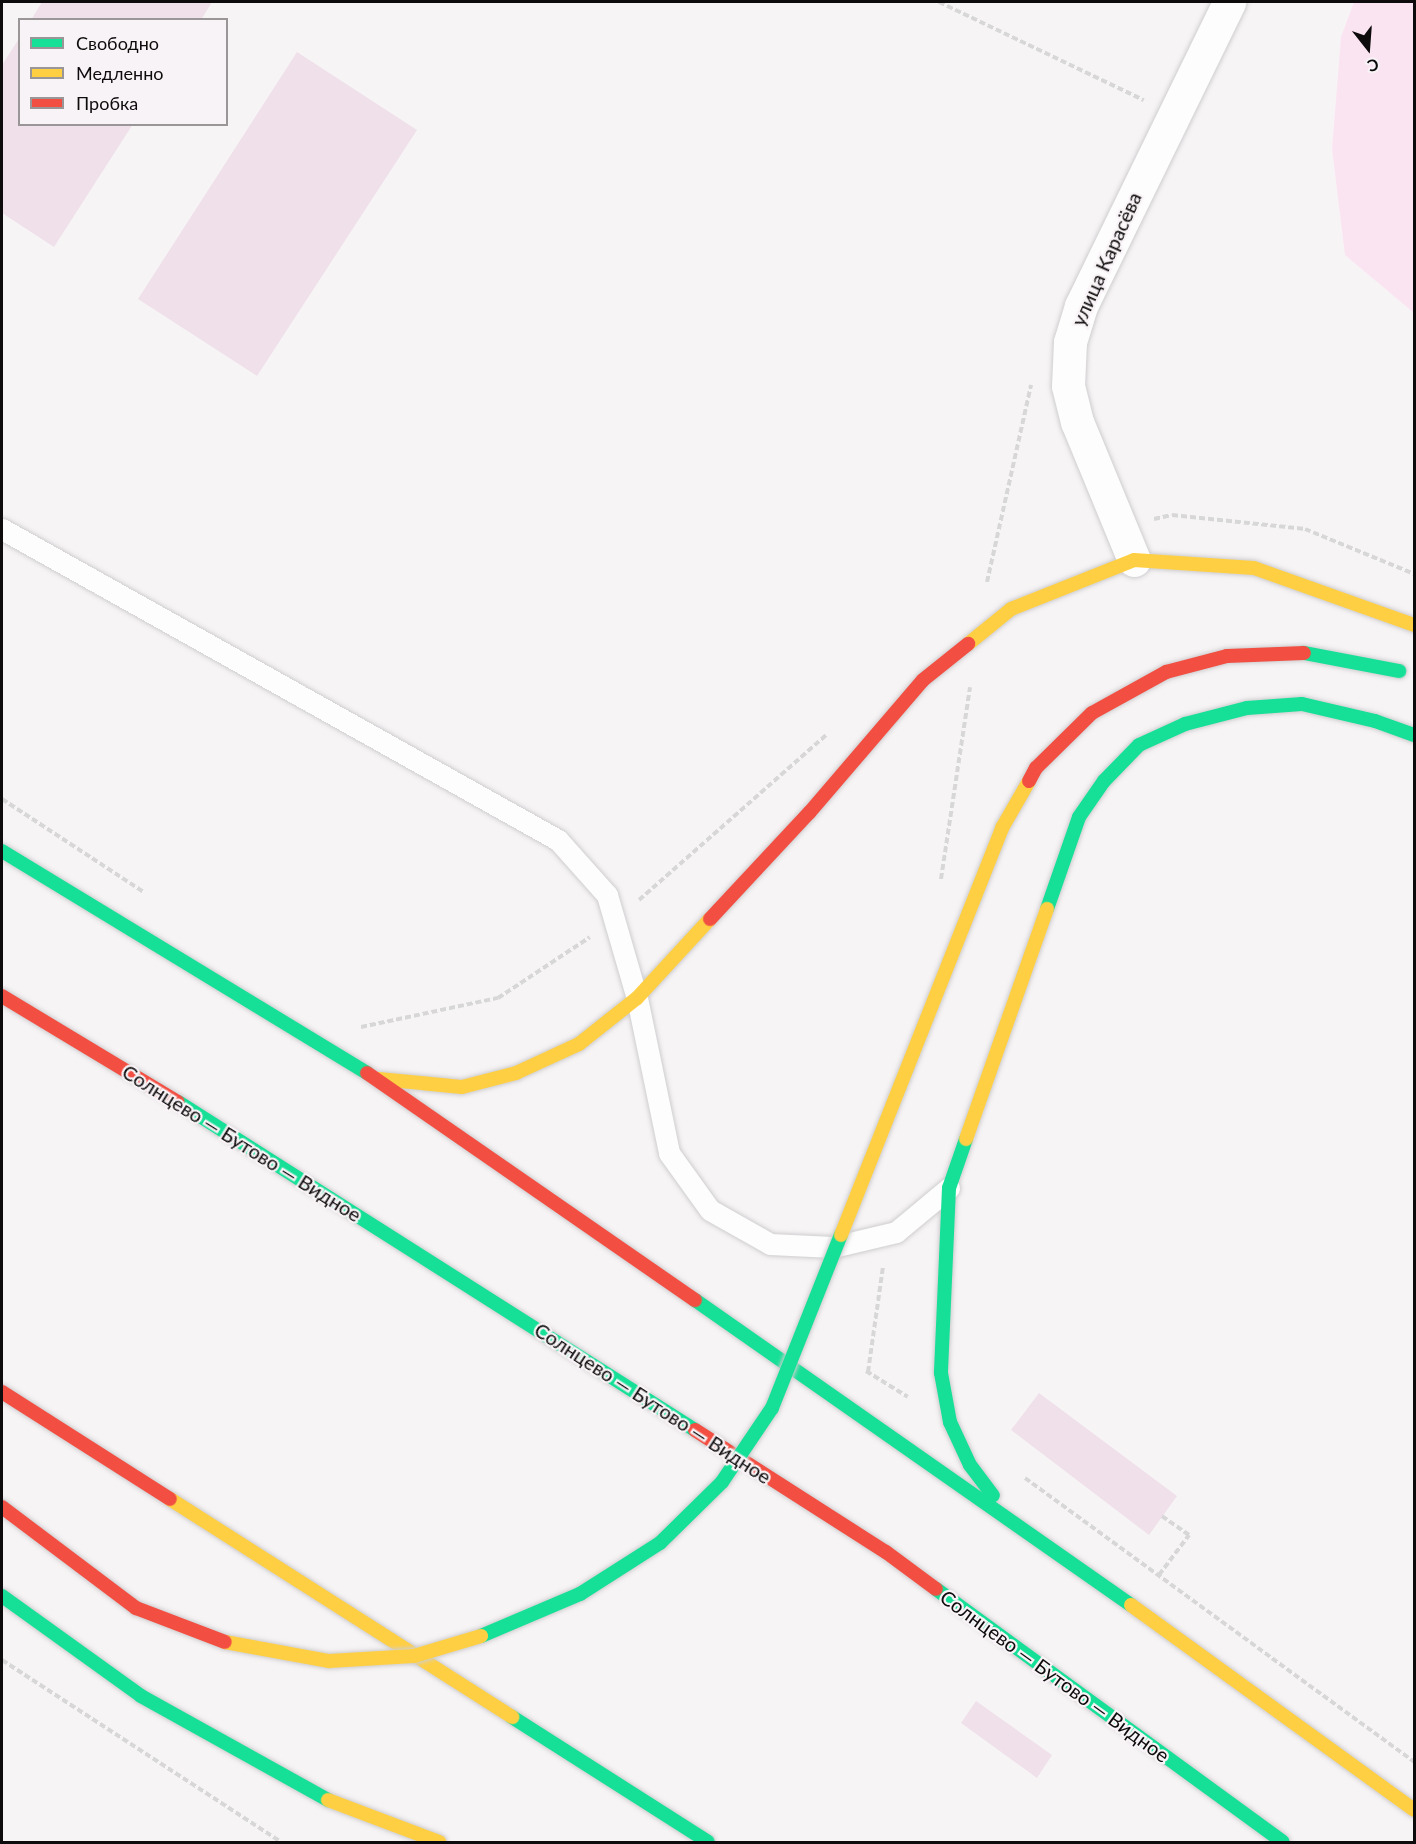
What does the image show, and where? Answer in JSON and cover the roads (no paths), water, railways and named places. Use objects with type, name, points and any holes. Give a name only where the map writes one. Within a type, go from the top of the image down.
[{"type":"main road","points":[[375,1079],[462,1087],[516,1073],[579,1044],[638,998],[809,813],[923,680],[1011,609],[1134,560],[1254,568],[1414,625]]},
{"type":"main road","points":[[2,1507],[136,1608],[239,1647],[295,1656],[329,1661],[414,1656],[504,1629],[580,1594],[660,1543],[722,1482],[772,1408],[1002,828],[1036,768],[1092,713],[1166,672],[1227,656],[1315,653],[1414,676]]},
{"type":"main road","points":[[1011,1518],[970,1466],[950,1422],[940,1373],[949,1188],[1079,817],[1104,781],[1140,745],[1185,724],[1247,708],[1302,704],[1414,735]]},
{"type":"main road","points":[[2,851],[375,1079],[1011,1518],[1414,1809]]},
{"type":"main road","name":"Солнцево — Бутово — Видное","points":[[2,996],[245,1143],[886,1552],[1282,1842]]},
{"type":"main road","points":[[2,1392],[708,1842]]},
{"type":"main road","points":[[2,1596],[151,1702],[333,1803],[439,1842]]},
{"type":"street","name":"улица Карасёва","points":[[1134,560],[1077,422],[1068,386],[1070,342],[1081,306],[1229,2]]},
{"type":"lane","points":[[2,529],[558,840],[607,895],[638,998],[669,1153],[710,1210],[770,1244],[833,1247],[896,1232],[949,1188]]}]
